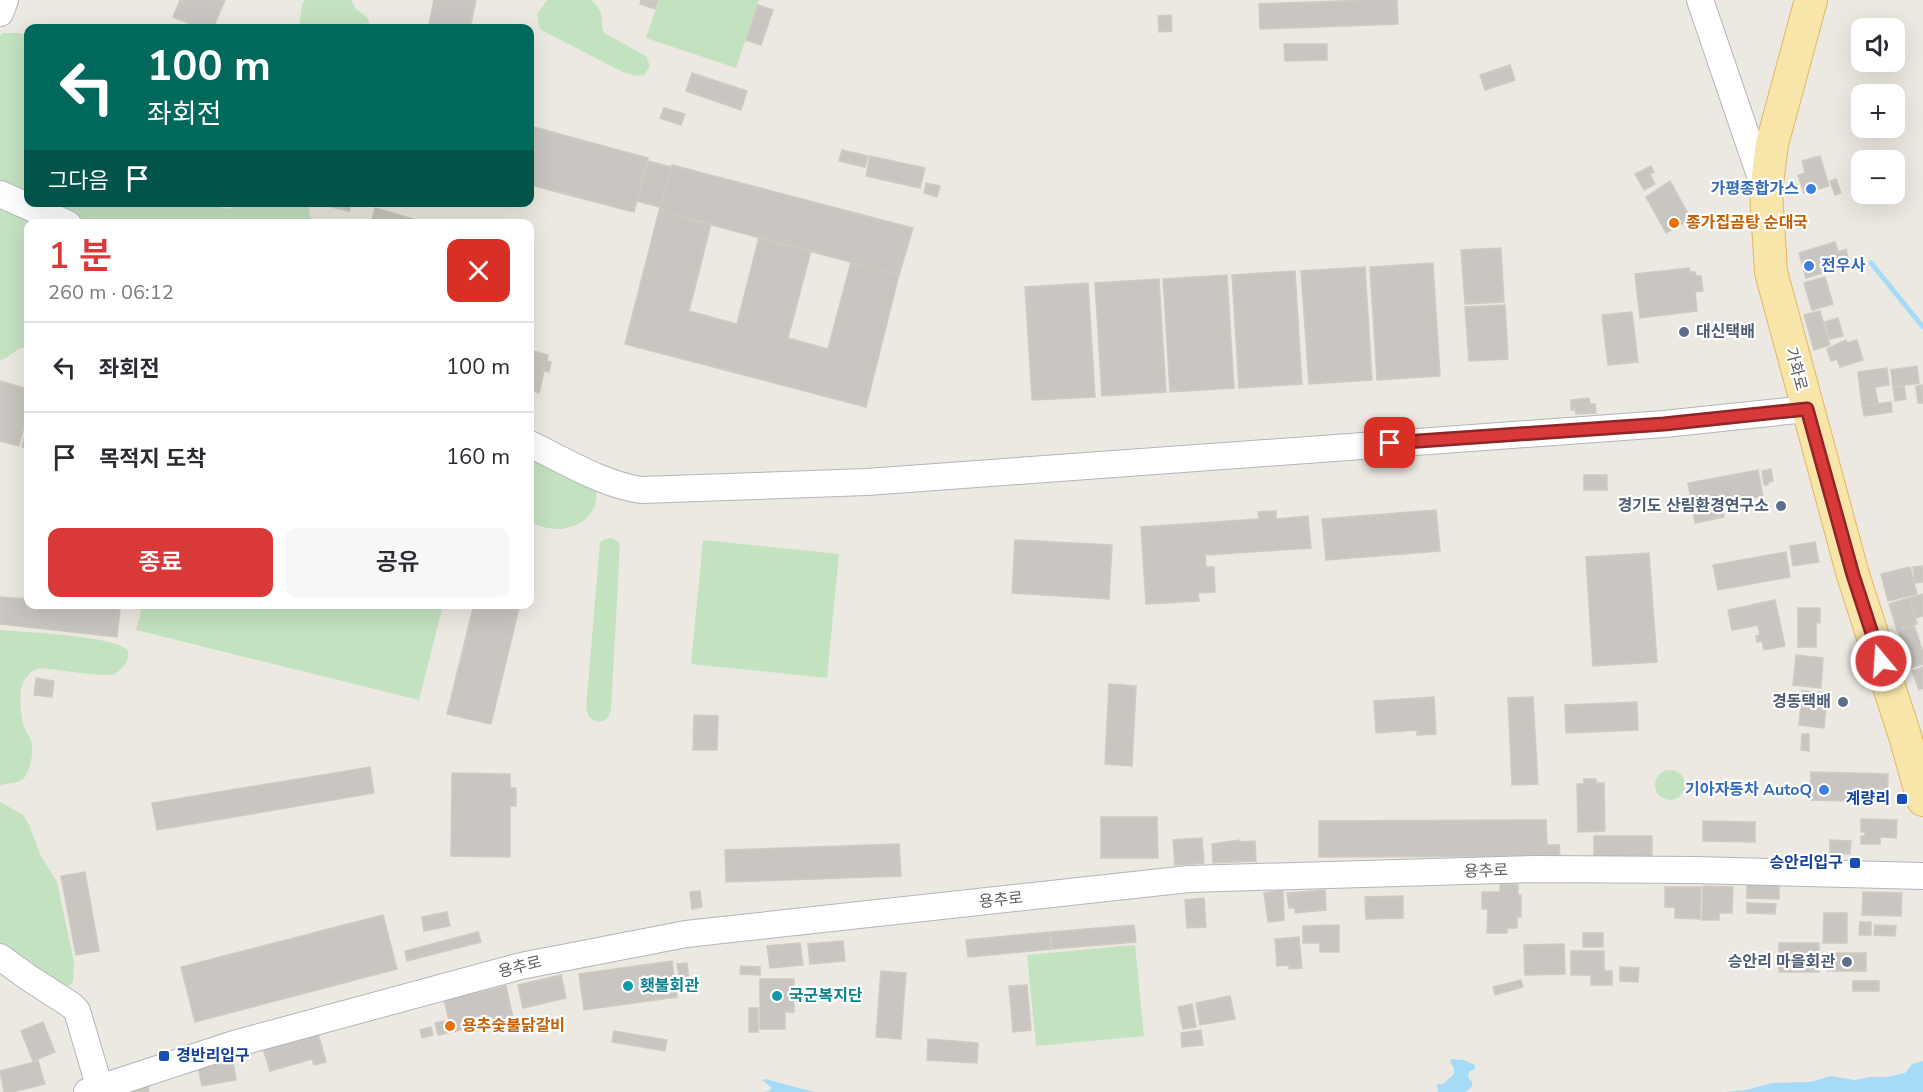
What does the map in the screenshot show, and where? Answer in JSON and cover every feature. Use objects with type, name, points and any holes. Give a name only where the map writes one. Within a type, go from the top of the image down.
[{"type":"main road","name":"가화로","points":[[1811,0],[1774,134],[1766,192],[1771,272],[1853,575],[1914,733],[1923,800]]},
{"type":"street","points":[[0,13],[5,0]]},
{"type":"street","points":[[1700,0],[1766,192]]},
{"type":"street","points":[[0,194],[24,205]]},
{"type":"street","points":[[29,207],[57,219]]},
{"type":"street","points":[[534,446],[615,484],[641,490],[653,490],[867,482],[1664,424],[1807,409]]},
{"type":"street","name":"용추로","points":[[97,1091],[234,1044],[521,966],[695,933],[1189,879],[1536,869],[1708,870],[1923,876]]},
{"type":"street","points":[[0,957],[77,1011],[97,1091]]},
{"type":"green space","points":[[305,0],[351,0],[356,9],[368,18],[369,24],[300,24],[302,4]]},
{"type":"green space","points":[[547,0],[592,0],[601,14],[604,33],[646,56],[650,66],[644,75],[636,76],[623,72],[543,31],[539,27],[537,14]]},
{"type":"green space","points":[[659,0],[759,0],[736,68],[646,38]]},
{"type":"green space","points":[[3,33],[24,34],[24,198],[0,188],[0,36]]},
{"type":"green space","points":[[0,200],[46,219],[24,219],[24,347],[0,360]]},
{"type":"green space","points":[[44,207],[219,207],[229,209],[233,207],[310,207],[312,219],[72,219]]},
{"type":"green space","points":[[534,452],[594,483],[596,492],[594,507],[585,519],[571,527],[550,528],[534,524]]},
{"type":"green space","points":[[611,538],[620,544],[611,709],[608,717],[600,722],[589,717],[586,708],[600,543]]},
{"type":"green space","points":[[703,540],[839,554],[827,678],[691,664]]},
{"type":"green space","points":[[142,609],[442,609],[419,700],[136,630]]},
{"type":"green space","points":[[0,630],[66,635],[104,641],[126,649],[128,658],[120,670],[113,675],[41,668],[27,676],[20,698],[24,725],[32,744],[30,764],[23,779],[0,786]]},
{"type":"green space","points":[[1670,770],[1681,774],[1685,785],[1681,796],[1670,800],[1659,796],[1655,785],[1659,774]]},
{"type":"green space","points":[[0,802],[23,815],[41,856],[57,882],[74,962],[73,982],[69,986],[43,972],[23,967],[0,951]]},
{"type":"green space","points":[[1135,945],[1144,1036],[1036,1046],[1027,955]]},
{"type":"water","points":[[1451,1059],[1464,1060],[1475,1065],[1475,1069],[1469,1072],[1468,1077],[1472,1082],[1472,1087],[1465,1092],[1438,1092],[1437,1084],[1443,1084],[1454,1074]]},
{"type":"water","points":[[1923,1061],[1923,1092],[1724,1092],[1746,1090],[1772,1083],[1810,1082],[1831,1076],[1855,1080],[1887,1077],[1905,1073],[1912,1064]]},
{"type":"water","points":[[762,1080],[814,1092],[763,1092],[770,1091],[771,1087]]},
{"type":"building","points":[[180,0],[225,0],[215,24],[191,24],[173,17]]},
{"type":"building","points":[[434,0],[476,0],[471,24],[429,24]]},
{"type":"building","points":[[641,0],[658,0],[655,9],[640,4]]},
{"type":"building","points":[[1397,0],[1398,24],[1260,29],[1259,4]]},
{"type":"building","points":[[758,5],[773,10],[761,45],[746,40]]},
{"type":"building","points":[[1171,15],[1172,31],[1159,32],[1158,16]]},
{"type":"building","points":[[1284,44],[1327,44],[1327,60],[1285,61]]},
{"type":"building","points":[[1510,65],[1515,80],[1485,90],[1480,75]]},
{"type":"building","points":[[692,73],[747,91],[741,110],[686,91]]},
{"type":"building","points":[[664,108],[685,114],[681,125],[660,118]]},
{"type":"building","points":[[534,127],[648,158],[634,212],[534,186]]},
{"type":"building","points":[[842,150],[868,156],[865,167],[839,161]]},
{"type":"building","points":[[870,156],[925,168],[920,188],[866,176]]},
{"type":"building","points":[[1820,156],[1829,186],[1804,193],[1798,175],[1805,173],[1802,161]]},
{"type":"building","points":[[648,161],[671,167],[660,207],[637,201]]},
{"type":"building","points":[[672,165],[913,228],[899,275],[659,211]]},
{"type":"building","points":[[1651,166],[1654,172],[1650,174],[1655,184],[1644,190],[1635,174]]},
{"type":"building","points":[[1836,179],[1841,193],[1835,195],[1830,181]]},
{"type":"building","points":[[1670,181],[1691,219],[1666,233],[1646,197]]},
{"type":"building","points":[[926,183],[940,186],[937,197],[924,193]]},
{"type":"building","points":[[332,207],[350,207],[349,211]]},
{"type":"building","points":[[375,208],[414,219],[372,219]]},
{"type":"building","points":[[659,211],[711,224],[689,311],[737,324],[759,237],[811,251],[788,338],[828,349],[851,262],[899,275],[866,407],[625,344]]},
{"type":"building","points":[[1835,242],[1838,252],[1846,249],[1850,265],[1806,278],[1799,253]]},
{"type":"building","points":[[1501,248],[1504,302],[1465,304],[1461,250]]},
{"type":"building","points":[[1433,263],[1440,376],[1377,380],[1370,267]]},
{"type":"building","points":[[1365,267],[1372,380],[1309,384],[1301,271]]},
{"type":"building","points":[[1689,268],[1690,272],[1695,272],[1696,276],[1701,276],[1703,291],[1695,292],[1697,311],[1640,318],[1635,274]]},
{"type":"building","points":[[1295,271],[1302,384],[1239,388],[1232,275]]},
{"type":"building","points":[[1227,275],[1234,388],[1170,392],[1163,279]]},
{"type":"building","points":[[1825,277],[1833,304],[1812,310],[1804,283]]},
{"type":"building","points":[[1159,279],[1166,392],[1102,396],[1095,283]]},
{"type":"building","points":[[1088,283],[1095,397],[1032,400],[1025,287]]},
{"type":"building","points":[[1505,305],[1508,359],[1469,361],[1465,307]]},
{"type":"building","points":[[1820,311],[1830,345],[1814,350],[1804,315]]},
{"type":"building","points":[[1632,312],[1638,362],[1608,365],[1602,315]]},
{"type":"building","points":[[1838,318],[1843,336],[1830,339],[1825,322]]},
{"type":"building","points":[[1846,340],[1847,343],[1857,340],[1863,360],[1840,367],[1837,359],[1831,361],[1827,349]]},
{"type":"building","points":[[534,351],[548,355],[547,361],[551,362],[549,372],[544,371],[539,393],[534,391]]},
{"type":"building","points":[[1917,366],[1919,383],[1893,387],[1891,370]]},
{"type":"building","points":[[1887,368],[1889,385],[1875,387],[1878,404],[1862,406],[1858,372]]},
{"type":"building","points":[[0,381],[24,388],[24,427],[19,446],[0,441]]},
{"type":"building","points":[[1923,385],[1923,403],[1918,403],[1916,386]]},
{"type":"building","points":[[1904,386],[1906,399],[1895,401],[1893,388]]},
{"type":"building","points":[[1589,398],[1590,404],[1595,404],[1596,413],[1576,414],[1575,410],[1571,410],[1571,400]]},
{"type":"building","points":[[1891,402],[1892,412],[1864,416],[1862,406]]},
{"type":"building","points":[[1771,469],[1773,481],[1764,485],[1762,471]]},
{"type":"building","points":[[1758,470],[1763,496],[1722,504],[1724,517],[1695,523],[1688,483]]},
{"type":"building","points":[[1584,475],[1607,475],[1607,490],[1584,490]]},
{"type":"building","points":[[1436,510],[1440,551],[1326,560],[1322,519]]},
{"type":"building","points":[[1276,511],[1276,519],[1308,516],[1311,548],[1205,555],[1206,567],[1214,567],[1215,592],[1198,593],[1199,601],[1146,604],[1141,527],[1259,519],[1258,512]]},
{"type":"building","points":[[1015,540],[1112,545],[1109,599],[1012,593]]},
{"type":"building","points":[[1815,542],[1819,562],[1793,566],[1790,546]]},
{"type":"building","points":[[1786,552],[1790,577],[1718,590],[1713,565]]},
{"type":"building","points":[[1649,553],[1657,662],[1593,666],[1586,557]]},
{"type":"building","points":[[1923,566],[1923,582],[1915,583],[1913,567]]},
{"type":"building","points":[[1910,567],[1917,594],[1888,601],[1881,574]]},
{"type":"building","points":[[1923,594],[1923,616],[1916,618],[1910,598]]},
{"type":"building","points":[[0,597],[24,599],[24,609],[120,609],[117,637],[0,624]]},
{"type":"building","points":[[1909,598],[1917,624],[1897,630],[1889,604]]},
{"type":"building","points":[[1775,600],[1785,646],[1764,650],[1762,641],[1757,642],[1756,636],[1760,635],[1758,625],[1732,630],[1728,610]]},
{"type":"building","points":[[1798,608],[1820,608],[1820,623],[1816,622],[1816,647],[1798,647]]},
{"type":"building","points":[[473,609],[519,609],[491,724],[447,714]]},
{"type":"building","points":[[1914,625],[1923,652],[1923,664],[1911,668],[1898,631]]},
{"type":"building","points":[[1796,655],[1823,658],[1821,688],[1793,685]]},
{"type":"building","points":[[1923,667],[1923,688],[1919,690],[1912,671]]},
{"type":"building","points":[[36,678],[54,681],[52,697],[34,695]]},
{"type":"building","points":[[1109,684],[1136,686],[1132,766],[1105,764]]},
{"type":"building","points":[[1802,691],[1827,693],[1824,728],[1799,725]]},
{"type":"building","points":[[1434,697],[1436,734],[1417,735],[1417,730],[1376,733],[1374,701]]},
{"type":"building","points":[[1533,697],[1538,784],[1512,785],[1508,698]]},
{"type":"building","points":[[1637,702],[1638,730],[1566,733],[1565,705]]},
{"type":"building","points":[[694,715],[718,716],[717,750],[693,750]]},
{"type":"building","points":[[1802,734],[1809,734],[1809,751],[1801,750]]},
{"type":"building","points":[[370,767],[374,793],[157,830],[152,803]]},
{"type":"building","points":[[1811,772],[1888,774],[1887,802],[1810,800]]},
{"type":"building","points":[[452,773],[510,774],[510,788],[516,788],[516,806],[510,806],[510,857],[451,856]]},
{"type":"building","points":[[1584,779],[1596,779],[1596,783],[1604,783],[1605,831],[1578,832],[1577,784],[1584,784]]},
{"type":"building","points":[[1101,817],[1157,817],[1158,858],[1101,858]]},
{"type":"building","points":[[1861,819],[1897,820],[1896,838],[1880,837],[1880,844],[1861,844],[1861,836],[1865,836],[1865,832],[1861,832]]},
{"type":"building","points":[[1546,820],[1547,845],[1559,845],[1560,856],[1319,857],[1319,821]]},
{"type":"building","points":[[1703,821],[1755,822],[1755,842],[1703,841]]},
{"type":"building","points":[[1594,836],[1652,836],[1652,856],[1594,857]]},
{"type":"building","points":[[1202,838],[1204,863],[1175,865],[1173,840]]},
{"type":"building","points":[[1240,840],[1240,842],[1255,841],[1256,861],[1213,863],[1212,844]]},
{"type":"building","points":[[1830,840],[1851,841],[1850,854],[1830,853]]},
{"type":"building","points":[[899,844],[901,876],[726,882],[725,850]]},
{"type":"building","points":[[85,872],[99,951],[76,955],[61,876]]},
{"type":"building","points":[[1747,883],[1779,884],[1779,899],[1747,898]]},
{"type":"building","points":[[1500,884],[1518,884],[1518,895],[1521,895],[1521,917],[1517,917],[1517,928],[1507,928],[1507,933],[1487,933],[1488,909],[1482,909],[1482,892],[1500,892]]},
{"type":"building","points":[[1703,886],[1733,887],[1732,913],[1719,913],[1719,920],[1702,920]]},
{"type":"building","points":[[1665,887],[1701,887],[1700,919],[1675,918],[1675,907],[1665,907]]},
{"type":"building","points":[[1283,890],[1284,920],[1268,922],[1264,893]]},
{"type":"building","points":[[1325,890],[1326,910],[1295,913],[1295,908],[1289,908],[1287,893]]},
{"type":"building","points":[[700,891],[702,907],[692,909],[690,892]]},
{"type":"building","points":[[1863,892],[1902,893],[1901,916],[1862,915]]},
{"type":"building","points":[[1403,896],[1403,918],[1366,919],[1365,897]]},
{"type":"building","points":[[1204,898],[1206,927],[1187,928],[1185,900]]},
{"type":"building","points":[[1747,903],[1776,904],[1775,914],[1747,913]]},
{"type":"building","points":[[447,912],[450,926],[424,931],[422,917]]},
{"type":"building","points":[[1824,913],[1847,913],[1847,943],[1823,943]]},
{"type":"building","points":[[383,915],[397,969],[195,1022],[181,967]]},
{"type":"building","points":[[1860,922],[1871,922],[1871,935],[1859,935]]},
{"type":"building","points":[[1134,925],[1136,942],[1052,949],[1051,932]]},
{"type":"building","points":[[1339,925],[1339,952],[1320,952],[1320,943],[1303,943],[1303,926]]},
{"type":"building","points":[[1875,925],[1896,926],[1895,936],[1874,935]]},
{"type":"building","points":[[478,932],[481,942],[407,961],[405,951]]},
{"type":"building","points":[[1050,932],[1051,949],[968,957],[966,940]]},
{"type":"building","points":[[1583,933],[1603,933],[1603,947],[1583,947]]},
{"type":"building","points":[[1299,937],[1302,968],[1289,969],[1289,965],[1277,966],[1275,939]]},
{"type":"building","points":[[843,941],[845,961],[810,964],[808,944]]},
{"type":"building","points":[[800,943],[803,965],[770,968],[767,946]]},
{"type":"building","points":[[1779,943],[1819,943],[1819,972],[1779,972]]},
{"type":"building","points":[[1564,944],[1565,974],[1525,975],[1524,945]]},
{"type":"building","points":[[1571,951],[1604,951],[1604,971],[1612,971],[1612,985],[1591,985],[1591,975],[1571,975]]},
{"type":"building","name":"승안리 마을회관","points":[[1827,953],[1866,953],[1866,971],[1827,971]]},
{"type":"building","name":"횃불회관","points":[[672,961],[677,997],[584,1010],[579,974]]},
{"type":"building","points":[[687,963],[689,980],[680,981],[677,964]]},
{"type":"building","points":[[741,966],[760,967],[760,975],[740,974]]},
{"type":"building","points":[[1620,967],[1639,968],[1638,982],[1620,981]]},
{"type":"building","points":[[881,971],[906,973],[901,1039],[876,1037]]},
{"type":"building","points":[[561,975],[566,998],[523,1008],[518,985]]},
{"type":"building","name":"국군복지단","points":[[760,979],[794,979],[794,1012],[785,1012],[785,1029],[760,1029]]},
{"type":"building","points":[[1521,980],[1523,987],[1495,995],[1493,987]]},
{"type":"building","points":[[1853,981],[1879,981],[1879,991],[1853,991]]},
{"type":"building","points":[[1027,985],[1031,1030],[1013,1032],[1009,986]]},
{"type":"building","points":[[506,986],[513,1018],[438,1035],[435,1023],[449,1020],[444,1000]]},
{"type":"building","points":[[1230,996],[1235,1019],[1200,1025],[1196,1003]]},
{"type":"building","points":[[1192,1004],[1196,1027],[1183,1029],[1178,1007]]},
{"type":"building","points":[[749,1008],[758,1008],[758,1032],[749,1032]]},
{"type":"building","points":[[531,1019],[562,1020],[562,1028],[531,1028]]},
{"type":"building","points":[[43,1022],[55,1052],[33,1061],[21,1031]]},
{"type":"building","points":[[431,1027],[433,1035],[422,1038],[420,1030]]},
{"type":"building","points":[[1201,1030],[1203,1045],[1182,1047],[1181,1033]]},
{"type":"building","points":[[614,1031],[667,1040],[665,1051],[612,1042]]},
{"type":"building","points":[[318,1033],[326,1062],[314,1065],[312,1059],[270,1071],[263,1049]]},
{"type":"building","points":[[928,1039],[978,1043],[977,1063],[927,1060]]},
{"type":"building","points":[[38,1061],[45,1084],[4,1092],[0,1071]]},
{"type":"building","points":[[233,1061],[236,1080],[202,1086],[198,1068]]},
{"type":"building","points":[[148,1085],[149,1092],[132,1092],[132,1088]]},
{"type":"waterway","points":[[1871,263],[1923,327]]},
{"type":"place","name":"가평종합가스","points":[[1811,189]]},
{"type":"place","name":"종가집곰탕 순대국","points":[[1674,223]]},
{"type":"place","name":"전우사","points":[[1809,266]]},
{"type":"place","name":"대신택배","points":[[1684,332]]},
{"type":"place","name":"경기도 산림환경연구소","points":[[1781,506]]},
{"type":"place","name":"경동택배","points":[[1843,702]]},
{"type":"place","name":"기아자동차 AutoQ","points":[[1824,790]]},
{"type":"place","name":"계량리","points":[[1902,799]]},
{"type":"place","name":"승안리입구","points":[[1855,863]]},
{"type":"place","name":"승안리 마을회관","points":[[1847,962]]},
{"type":"place","name":"횃불회관","points":[[628,986]]},
{"type":"place","name":"국군복지단","points":[[777,996]]},
{"type":"place","name":"용추숯불닭갈비","points":[[450,1026]]},
{"type":"place","name":"경반리입구","points":[[164,1056]]},
{"type":"route","points":[[1390,443],[1664,424],[1807,409],[1853,575],[1881,661]]}]
